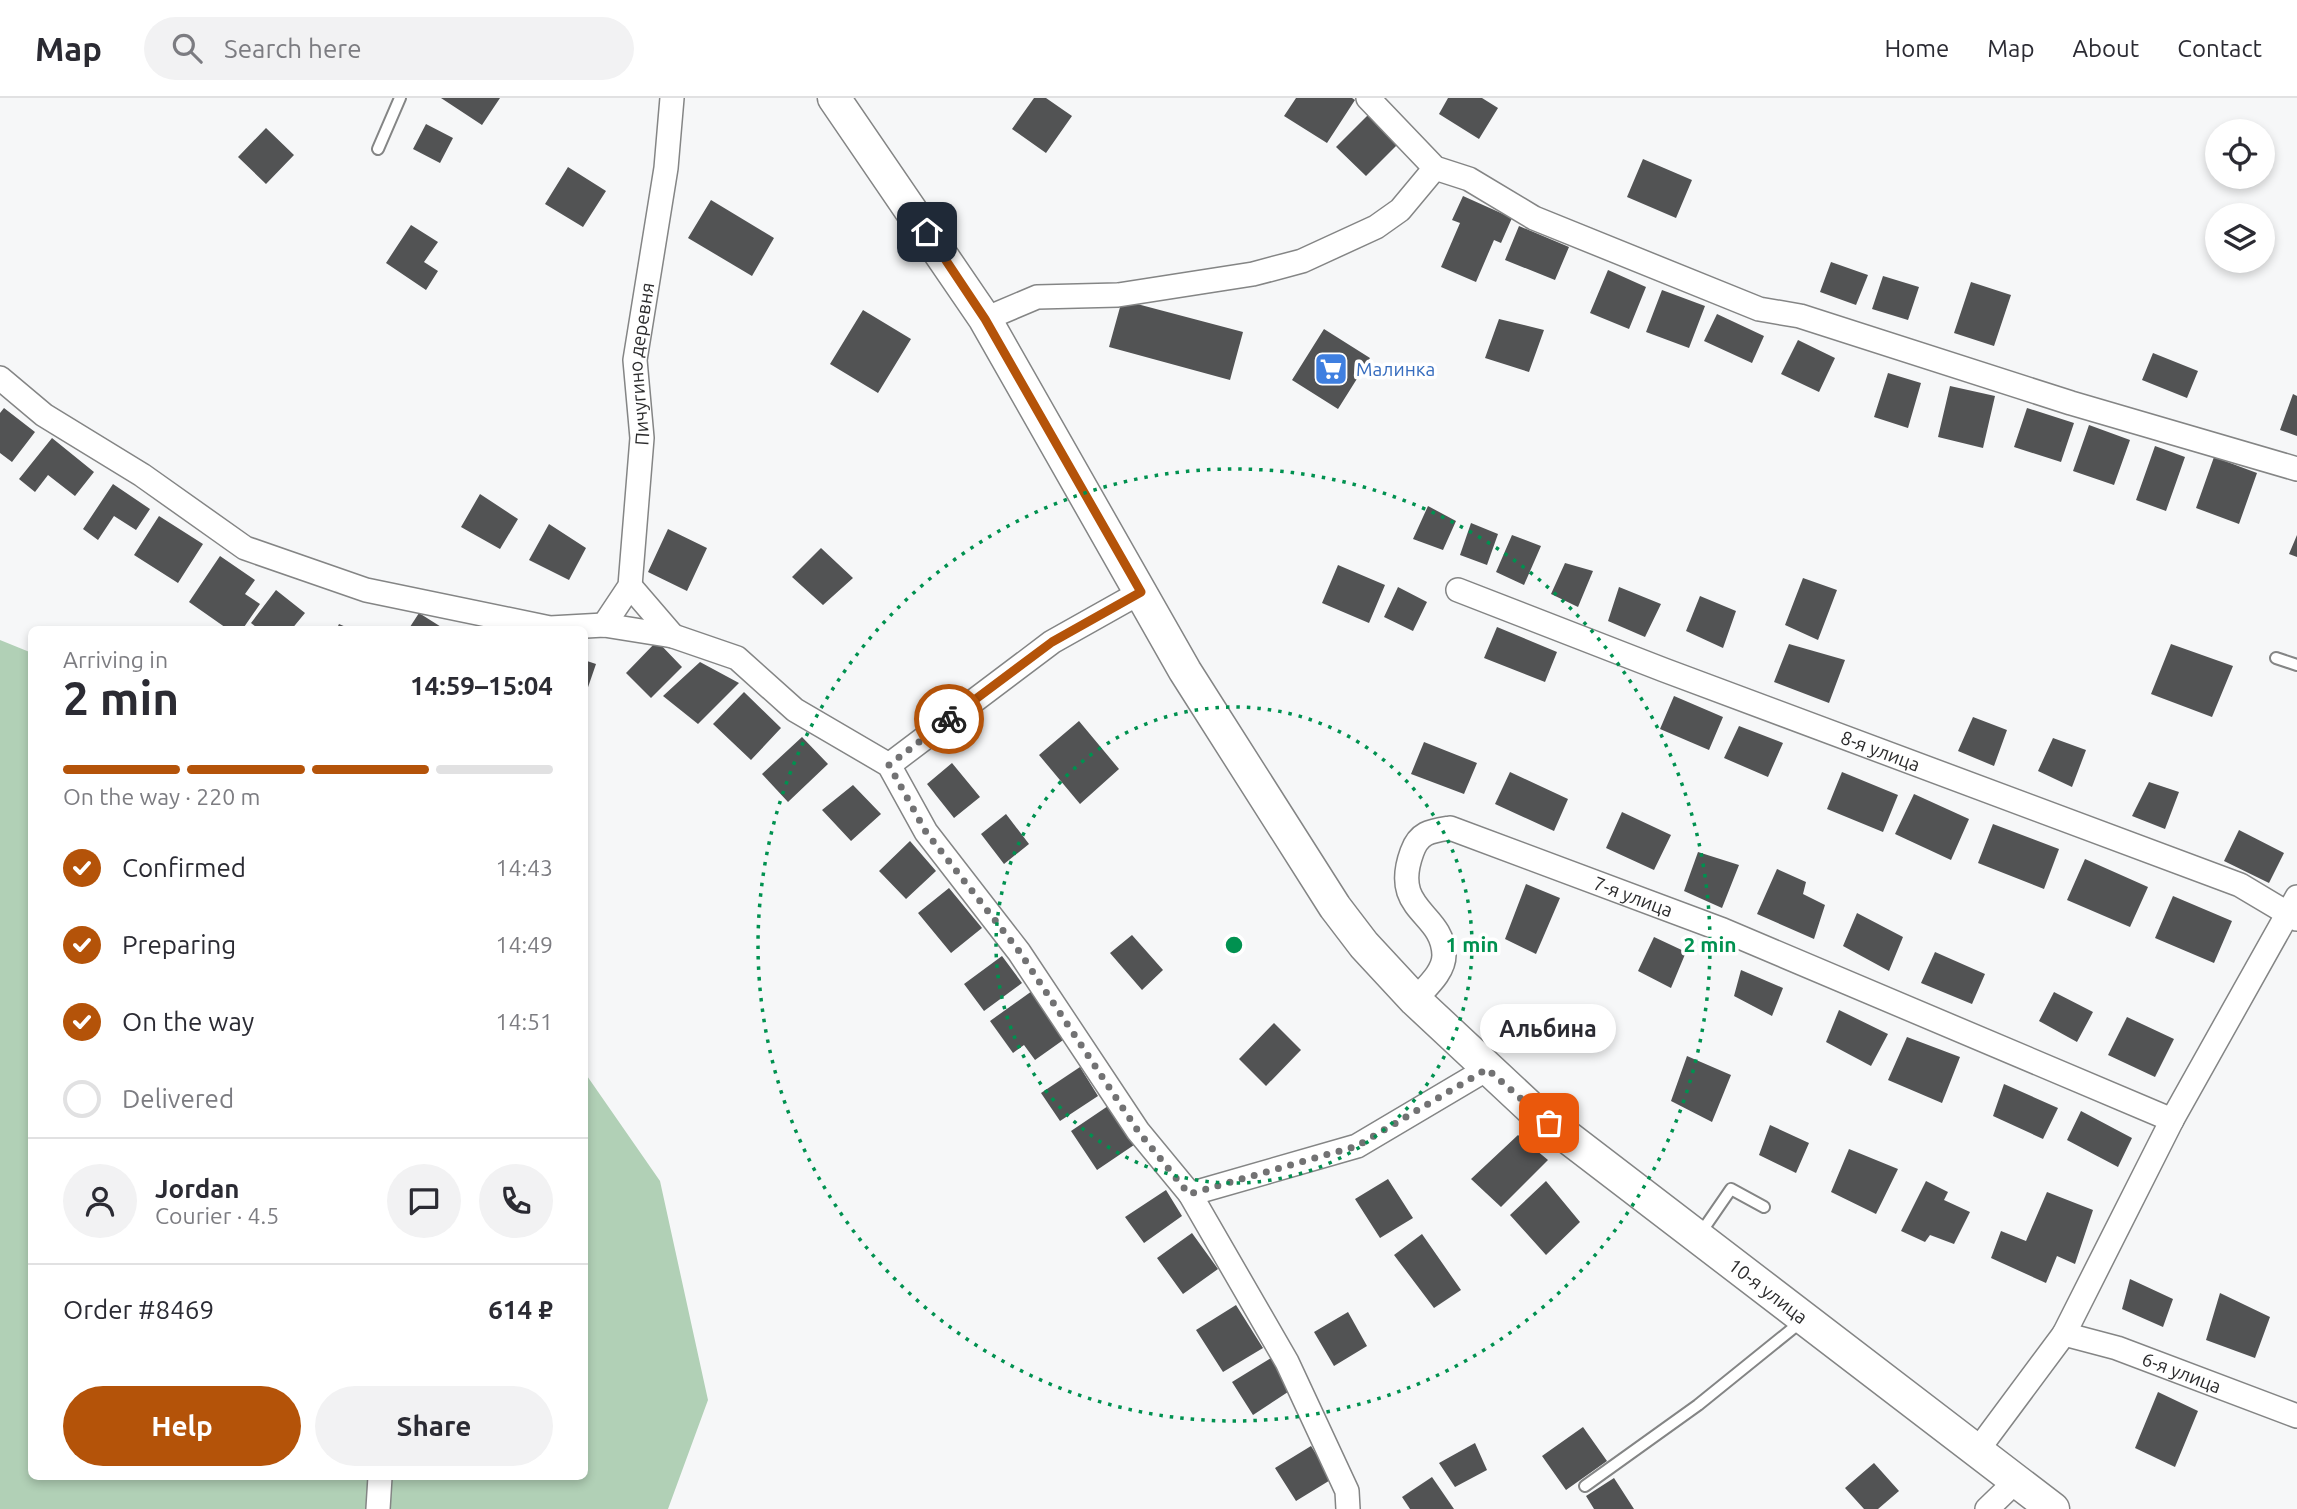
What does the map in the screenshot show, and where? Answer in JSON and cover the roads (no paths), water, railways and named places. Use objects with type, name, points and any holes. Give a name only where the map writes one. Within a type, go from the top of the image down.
[{"type":"street","name":"Пичугино деревня","points":[[604,625],[630,586],[642,438],[635,360],[666,168],[672,98]]},
{"type":"street","name":"10-я улица","points":[[834,98],[985,319],[1185,671],[1335,907],[1364,945],[1415,1000],[1487,1069],[1553,1126],[2053,1509]]},
{"type":"street","points":[[1368,98],[1435,168],[1469,179],[1534,218],[1759,309],[1800,316],[2071,403],[2297,468]]},
{"type":"street","points":[[985,319],[1037,297],[1118,295],[1253,274],[1302,261],[1376,227],[1400,210],[1435,168]]},
{"type":"street","points":[[0,378],[44,415],[142,475],[245,548],[366,590],[540,626]]},
{"type":"street","points":[[630,586],[673,636]]},
{"type":"street","name":"8-я улица","points":[[1458,590],[1664,670],[2240,885],[2293,910]]},
{"type":"street","points":[[889,765],[1052,642],[1141,592]]},
{"type":"street","points":[[586,626],[604,625],[673,636],[737,659],[795,710],[889,765],[926,832],[1019,951],[1138,1131],[1189,1194],[1287,1362],[1347,1491],[1348,1509]]},
{"type":"street","name":"7-я улица","points":[[1415,1000],[1442,968],[1444,957],[1435,931],[1408,896],[1406,868],[1415,843],[1427,831],[1450,828],[1723,930],[2172,1120]]},
{"type":"street","points":[[1977,1451],[2064,1334],[2172,1120],[2293,910]]},
{"type":"street","points":[[1189,1194],[1357,1146],[1487,1069]]},
{"type":"street","name":"6-я улица","points":[[2064,1334],[2117,1348],[2297,1416]]},
{"type":"street","points":[[378,1509],[380,1480]]},
{"type":"street","points":[[1987,1509],[2016,1481]]},
{"type":"lane","points":[[379,149],[400,98]]},
{"type":"lane","points":[[2276,658],[2297,666]]},
{"type":"lane","points":[[1698,1237],[1731,1189],[1764,1207]]},
{"type":"lane","points":[[1585,1486],[1698,1405],[1804,1319]]},
{"type":"place","name":"Малинка","points":[[1331,369]]},
{"type":"place","name":"Альбина","points":[[1549,1123]]}]
